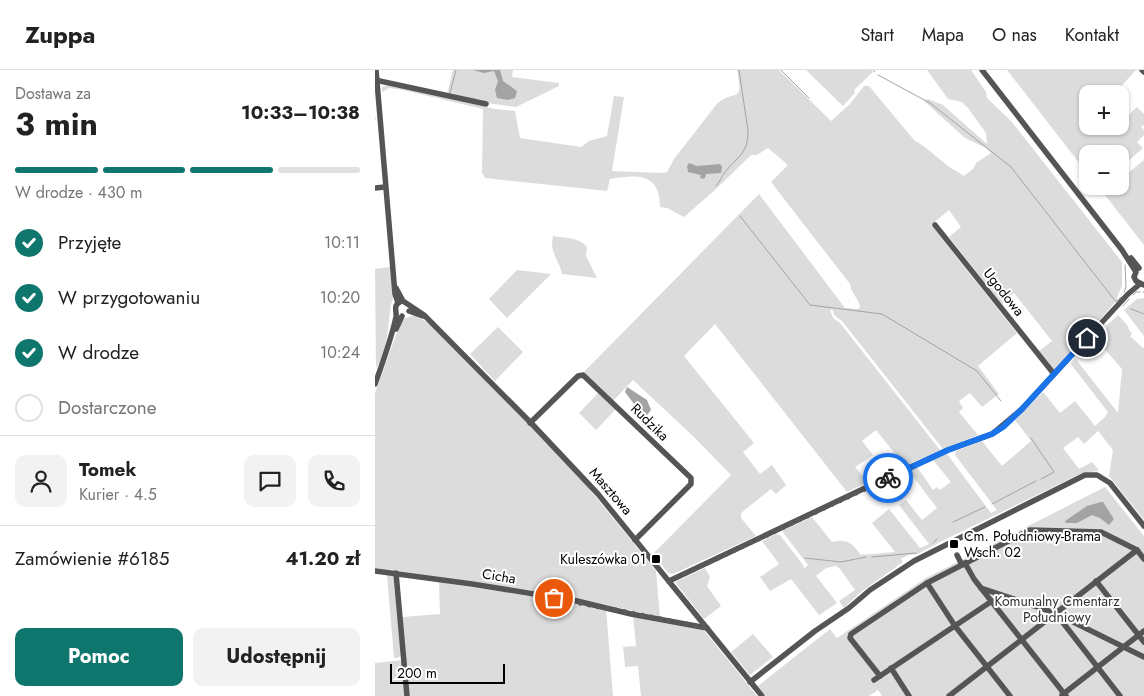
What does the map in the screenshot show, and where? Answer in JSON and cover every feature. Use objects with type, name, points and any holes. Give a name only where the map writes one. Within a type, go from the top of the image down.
[{"type":"street","points":[[375,384],[399,314],[395,307],[401,302],[396,288],[385,187],[376,70]]},
{"type":"street","points":[[669,581],[948,450],[992,434],[1003,427],[1022,409],[1140,283],[1134,275],[1140,269],[1122,250],[982,70]]},
{"type":"street","points":[[376,80],[486,104]]},
{"type":"street","points":[[375,188],[385,187]]},
{"type":"street","name":"Ugodowa","points":[[935,225],[1054,374]]},
{"type":"street","name":"Masztowa","points":[[401,302],[409,309],[425,317],[592,487],[762,696]]},
{"type":"street","points":[[399,314],[406,315],[409,309]]},
{"type":"street","name":"Rudzika","points":[[530,423],[578,376],[583,375],[691,478],[691,484],[635,540]]},
{"type":"street","points":[[750,682],[815,631],[849,608],[870,590],[914,561],[1085,475],[1097,476],[1110,483],[1144,526]]},
{"type":"street","points":[[991,601],[877,678],[850,638],[851,634],[927,583],[1030,530],[1101,532],[1137,550],[1144,559]]},
{"type":"street","points":[[949,696],[1137,550]]},
{"type":"street","points":[[957,555],[1063,695],[1144,631]]},
{"type":"street","name":"Cicha","points":[[375,571],[577,601],[631,614],[707,628]]},
{"type":"street","points":[[396,573],[407,696]]},
{"type":"street","points":[[1096,581],[1144,642]]},
{"type":"street","points":[[927,583],[955,626],[1010,696]]},
{"type":"street","points":[[981,588],[1055,613],[1144,657]]},
{"type":"street","points":[[1055,613],[1120,696]]},
{"type":"street","points":[[891,668],[909,696]]},
{"type":"green space","points":[[453,70],[513,70],[512,77],[559,83],[559,86],[516,107],[487,103],[447,94]]},
{"type":"green space","points":[[737,70],[779,70],[831,121],[850,104],[864,86],[869,86],[914,140],[964,176],[973,169],[976,163],[991,153],[986,148],[965,138],[924,101],[928,99],[943,105],[987,144],[986,133],[968,108],[962,102],[948,99],[927,70],[971,70],[986,92],[987,98],[1011,121],[1122,262],[1122,285],[1118,299],[1053,370],[1038,352],[1052,341],[1014,293],[1002,304],[949,237],[961,227],[949,210],[931,225],[1017,333],[978,366],[999,394],[982,407],[970,393],[959,401],[963,408],[959,412],[978,435],[943,449],[842,321],[834,315],[833,310],[830,310],[833,318],[840,323],[940,450],[905,466],[876,430],[862,441],[873,455],[855,467],[868,482],[847,492],[715,324],[684,356],[754,443],[743,452],[760,474],[772,465],[786,485],[776,494],[771,489],[741,513],[741,518],[756,536],[673,574],[668,573],[653,554],[731,475],[694,437],[633,380],[613,401],[583,373],[759,194],[845,308],[858,309],[860,307],[850,284],[771,182],[787,164],[768,148],[757,155],[751,155],[684,217],[667,208],[660,207],[656,188],[652,182],[645,178],[630,176],[610,179],[607,191],[485,178],[482,173],[483,109],[403,90],[389,88],[382,92],[382,87],[388,85],[495,109],[515,111],[520,138],[581,147],[589,141],[607,136],[614,96],[624,97],[612,171],[662,173],[667,172],[674,159],[716,105],[722,100],[738,93],[739,81]]},
{"type":"green space","points":[[806,70],[871,70],[873,72],[854,90],[855,93],[843,106]]},
{"type":"green space","points":[[1007,70],[1136,70],[1122,85],[1079,85],[1079,135],[1129,135],[1129,115],[1137,107],[1144,114],[1144,125],[1141,127],[1144,130],[1144,135],[1137,142],[1143,148],[1129,160],[1129,145],[1079,145],[1079,163]]},
{"type":"green space","points":[[1144,160],[1144,245],[1105,195],[1129,195],[1129,172]]},
{"type":"green space","points":[[553,236],[571,238],[584,244],[587,247],[586,256],[597,278],[562,274],[553,252]]},
{"type":"green space","points":[[390,267],[393,297],[390,304],[385,346],[376,368],[375,269]]},
{"type":"green space","points":[[517,270],[551,274],[507,318],[489,299]]},
{"type":"green space","points":[[1144,298],[1144,336],[1124,310],[1137,299]]},
{"type":"green space","points":[[416,315],[429,324],[566,462],[656,571],[660,617],[602,604],[397,571],[375,570],[375,393],[400,324],[405,318]]},
{"type":"green space","points":[[1118,315],[1128,326],[1132,334],[1130,336],[1144,347],[1144,520],[1109,476],[1113,450],[1098,431],[1084,444],[1078,437],[1063,448],[1079,469],[1092,462],[1098,471],[1082,473],[918,554],[908,555],[901,559],[903,562],[861,592],[844,608],[839,601],[855,590],[836,566],[826,568],[816,576],[837,603],[819,615],[791,579],[770,591],[760,577],[779,564],[762,541],[776,534],[780,535],[804,569],[808,565],[782,531],[812,517],[832,542],[849,542],[861,555],[895,552],[872,523],[889,509],[920,548],[929,544],[899,505],[906,500],[922,520],[937,508],[909,471],[917,467],[933,490],[937,487],[940,490],[951,482],[933,460],[947,454],[991,513],[997,510],[955,455],[956,451],[982,441],[1002,466],[1031,441],[1015,420],[1043,392],[1060,413],[1075,401],[1095,426],[1108,412],[1070,363],[1075,358],[1118,413],[1122,369],[1095,338]]},
{"type":"green space","points":[[498,327],[523,352],[495,381],[470,354]]},
{"type":"green space","points":[[599,392],[616,409],[596,430],[579,413]]},
{"type":"green space","name":"Komunalny Cmentarz Południowy","points":[[1105,487],[1144,536],[1144,696],[882,696],[878,690],[869,696],[766,696],[758,686],[830,629],[837,638],[926,578]]},
{"type":"green space","points":[[705,568],[710,577],[707,586],[721,606],[704,619],[675,582]]},
{"type":"green space","points":[[387,575],[395,576],[402,654],[398,658],[394,658]]},
{"type":"green space","points":[[439,582],[606,608],[613,696],[409,696],[402,617],[440,614]]},
{"type":"green space","points":[[633,615],[702,628],[757,696],[641,696],[638,666],[625,667],[623,647],[636,646]]},
{"type":"green space","points":[[753,634],[773,657],[750,675],[731,652]]},
{"type":"green space","points":[[403,660],[406,696],[375,696],[375,663]]},
{"type":"shaded area","points":[[473,70],[500,70],[503,81],[517,91],[515,98],[508,100],[497,98],[495,90],[498,81],[494,71],[484,73]]},
{"type":"shaded area","points":[[689,163],[697,166],[720,164],[722,167],[721,173],[706,174],[705,178],[702,179],[701,175],[688,172],[687,166]]},
{"type":"shaded area","points":[[627,387],[647,400],[651,410],[647,415],[634,404],[625,392]]},
{"type":"shaded area","points":[[1103,502],[1114,519],[1109,525],[1092,515],[1077,523],[1066,523],[1065,521],[1087,506]]},
{"type":"waterway","points":[[450,93],[456,70]]},
{"type":"waterway","points":[[716,186],[744,150],[748,139],[739,70]]},
{"type":"waterway","points":[[781,70],[809,98]]},
{"type":"waterway","points":[[878,75],[930,103],[1011,167],[1116,302],[1121,297]]},
{"type":"waterway","points":[[740,216],[810,305],[882,314],[977,371],[1001,401]]},
{"type":"waterway","points":[[1124,292],[1126,287],[1125,265]]},
{"type":"waterway","points":[[1133,295],[1136,292],[1140,292]]},
{"type":"waterway","points":[[1123,306],[1129,299]]},
{"type":"waterway","points":[[1131,309],[1144,314]]},
{"type":"waterway","points":[[1031,438],[1054,472],[1041,479]]},
{"type":"waterway","points":[[992,504],[1036,481]]},
{"type":"waterway","points":[[953,522],[985,507]]},
{"type":"waterway","points":[[933,543],[937,539]]},
{"type":"waterway","points":[[872,557],[916,553]]},
{"type":"waterway","points":[[805,558],[841,562],[866,557]]},
{"type":"way so far","points":[[554,598],[603,606],[631,614],[707,628],[669,581],[888,478]]},
{"type":"place","name":"Cm. Południowy-Brama Wsch. 02","points":[[954,544]]},
{"type":"place","name":"Kuleszówka 01","points":[[656,559]]},
{"type":"route","points":[[888,478],[948,450],[992,434],[1003,427],[1087,338]]}]
